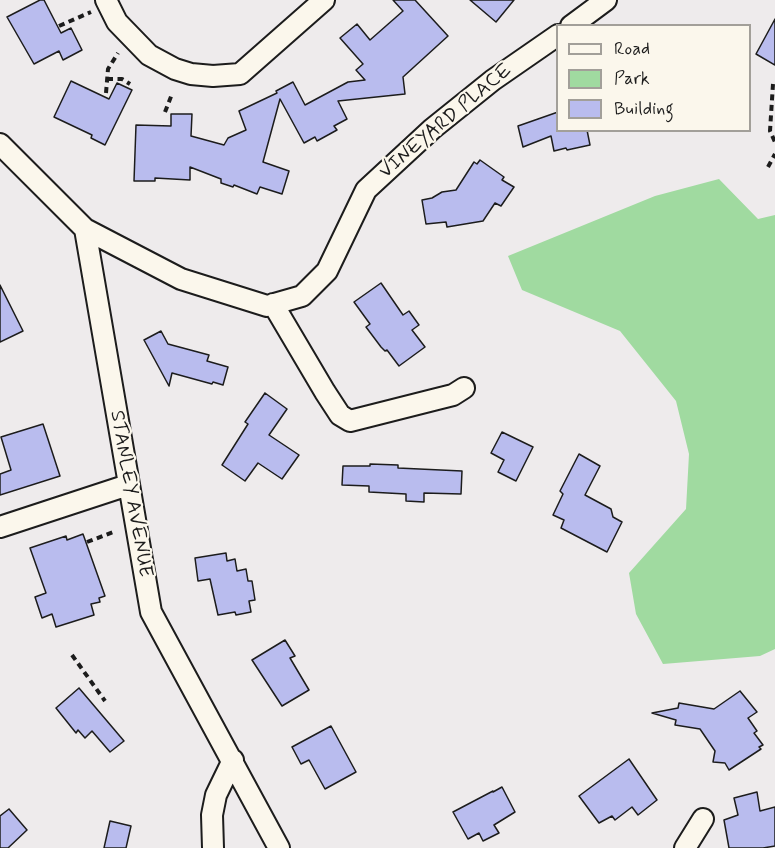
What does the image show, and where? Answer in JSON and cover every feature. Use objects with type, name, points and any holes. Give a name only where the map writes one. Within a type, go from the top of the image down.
[{"type":"street","points":[[107,3],[117,22],[149,55],[175,69],[191,74],[213,76],[240,74],[324,0]]},
{"type":"street","points":[[574,24],[606,0]]},
{"type":"street","name":"VINEYARD PLACE","points":[[85,229],[182,279],[267,306],[302,296],[327,270],[366,190],[432,129],[493,80],[556,36]]},
{"type":"street","points":[[0,144],[85,229]]},
{"type":"street","name":"STANLEY AVENUE","points":[[85,229],[151,612],[279,848]]},
{"type":"street","points":[[273,304],[340,415],[350,421],[453,395],[464,388]]},
{"type":"street","points":[[0,527],[128,485]]},
{"type":"street","points":[[213,848],[212,815],[216,795],[233,760]]},
{"type":"street","points":[[686,848],[703,819]]},
{"type":"path","points":[[59,26],[107,3]]},
{"type":"path","points":[[106,93],[108,69],[118,53]]},
{"type":"path","points":[[107,79],[122,79],[130,84]]},
{"type":"path","points":[[773,84],[770,131],[775,142]]},
{"type":"path","points":[[165,112],[172,94]]},
{"type":"path","points":[[768,167],[775,154]]},
{"type":"path","points":[[87,542],[116,531]]},
{"type":"path","points":[[72,654],[105,701]]},
{"type":"green space","points":[[719,179],[758,219],[775,215],[775,649],[760,656],[663,664],[636,614],[629,573],[686,509],[689,454],[676,401],[620,331],[522,290],[508,256],[655,196]]},
{"type":"building","points":[[44,0],[61,33],[71,28],[82,50],[63,60],[59,51],[34,64],[7,17]]},
{"type":"building","points":[[393,0],[415,0],[448,36],[403,77],[405,94],[338,101],[347,119],[334,126],[337,130],[317,141],[315,137],[304,143],[280,99],[263,162],[289,171],[282,194],[260,187],[257,194],[234,185],[233,187],[221,183],[221,179],[190,167],[190,180],[155,178],[155,181],[134,181],[136,125],[171,126],[171,114],[192,114],[191,136],[224,145],[228,138],[246,130],[239,111],[277,93],[276,91],[293,82],[305,105],[348,82],[365,80],[356,70],[363,64],[340,38],[357,24],[370,40],[403,11]]},
{"type":"building","points":[[470,0],[514,0],[496,22]]},
{"type":"building","points":[[775,19],[775,65],[756,54]]},
{"type":"building","points":[[71,81],[109,99],[117,83],[132,90],[105,145],[91,138],[92,135],[54,117]]},
{"type":"building","points":[[556,113],[556,132],[587,132],[590,145],[554,151],[551,136],[523,147],[518,126]]},
{"type":"building","points":[[480,160],[504,177],[502,180],[514,187],[501,206],[495,203],[483,221],[447,227],[446,222],[426,224],[422,200],[432,198],[442,192],[456,190],[474,162],[477,164]]},
{"type":"building","points":[[381,283],[403,315],[409,311],[419,325],[412,330],[425,347],[399,366],[366,327],[370,324],[354,302]]},
{"type":"building","points":[[0,285],[23,331],[0,342]]},
{"type":"building","points":[[161,331],[168,344],[209,355],[207,361],[228,367],[223,385],[172,373],[169,386],[144,340]]},
{"type":"building","points":[[265,393],[287,409],[269,435],[299,455],[282,479],[258,463],[245,481],[222,465],[248,424],[245,422]]},
{"type":"building","points":[[43,424],[60,476],[0,495],[0,474],[11,470],[1,437]]},
{"type":"building","points":[[502,432],[533,447],[516,481],[498,472],[504,460],[491,453]]},
{"type":"building","points":[[579,454],[600,466],[585,495],[611,509],[613,517],[622,522],[607,552],[561,528],[564,520],[553,515],[563,494],[560,491]]},
{"type":"building","points":[[370,464],[398,465],[398,468],[462,471],[461,494],[424,493],[424,502],[406,501],[406,494],[369,492],[369,486],[342,485],[343,466],[370,466]]},
{"type":"building","points":[[83,534],[105,596],[99,598],[100,602],[91,604],[94,615],[56,627],[52,614],[42,618],[35,597],[46,593],[30,548],[66,536],[67,540]]},
{"type":"building","points":[[226,553],[227,561],[235,559],[237,571],[246,569],[248,581],[252,581],[255,600],[249,601],[251,612],[218,615],[210,579],[198,581],[195,558]]},
{"type":"building","points":[[285,640],[295,656],[290,658],[309,690],[282,706],[252,660]]},
{"type":"building","points":[[79,688],[124,741],[110,752],[92,731],[85,738],[78,730],[76,733],[56,708]]},
{"type":"building","points":[[740,691],[757,712],[748,718],[757,731],[754,733],[763,745],[759,747],[761,749],[729,770],[725,763],[713,762],[715,751],[700,729],[675,725],[676,720],[652,713],[678,708],[679,703],[714,709]]},
{"type":"building","points":[[331,726],[356,772],[325,789],[309,760],[301,764],[292,747]]},
{"type":"building","points":[[629,759],[657,800],[638,815],[632,807],[615,820],[612,816],[599,823],[579,796]]},
{"type":"building","points":[[502,787],[515,812],[494,825],[499,833],[483,841],[479,833],[468,839],[453,812]]},
{"type":"building","points":[[757,792],[760,811],[775,807],[775,846],[729,848],[724,820],[738,815],[734,798]]},
{"type":"building","points":[[9,809],[27,830],[8,848],[0,848],[0,816]]},
{"type":"building","points":[[110,821],[131,826],[126,848],[104,848]]}]
